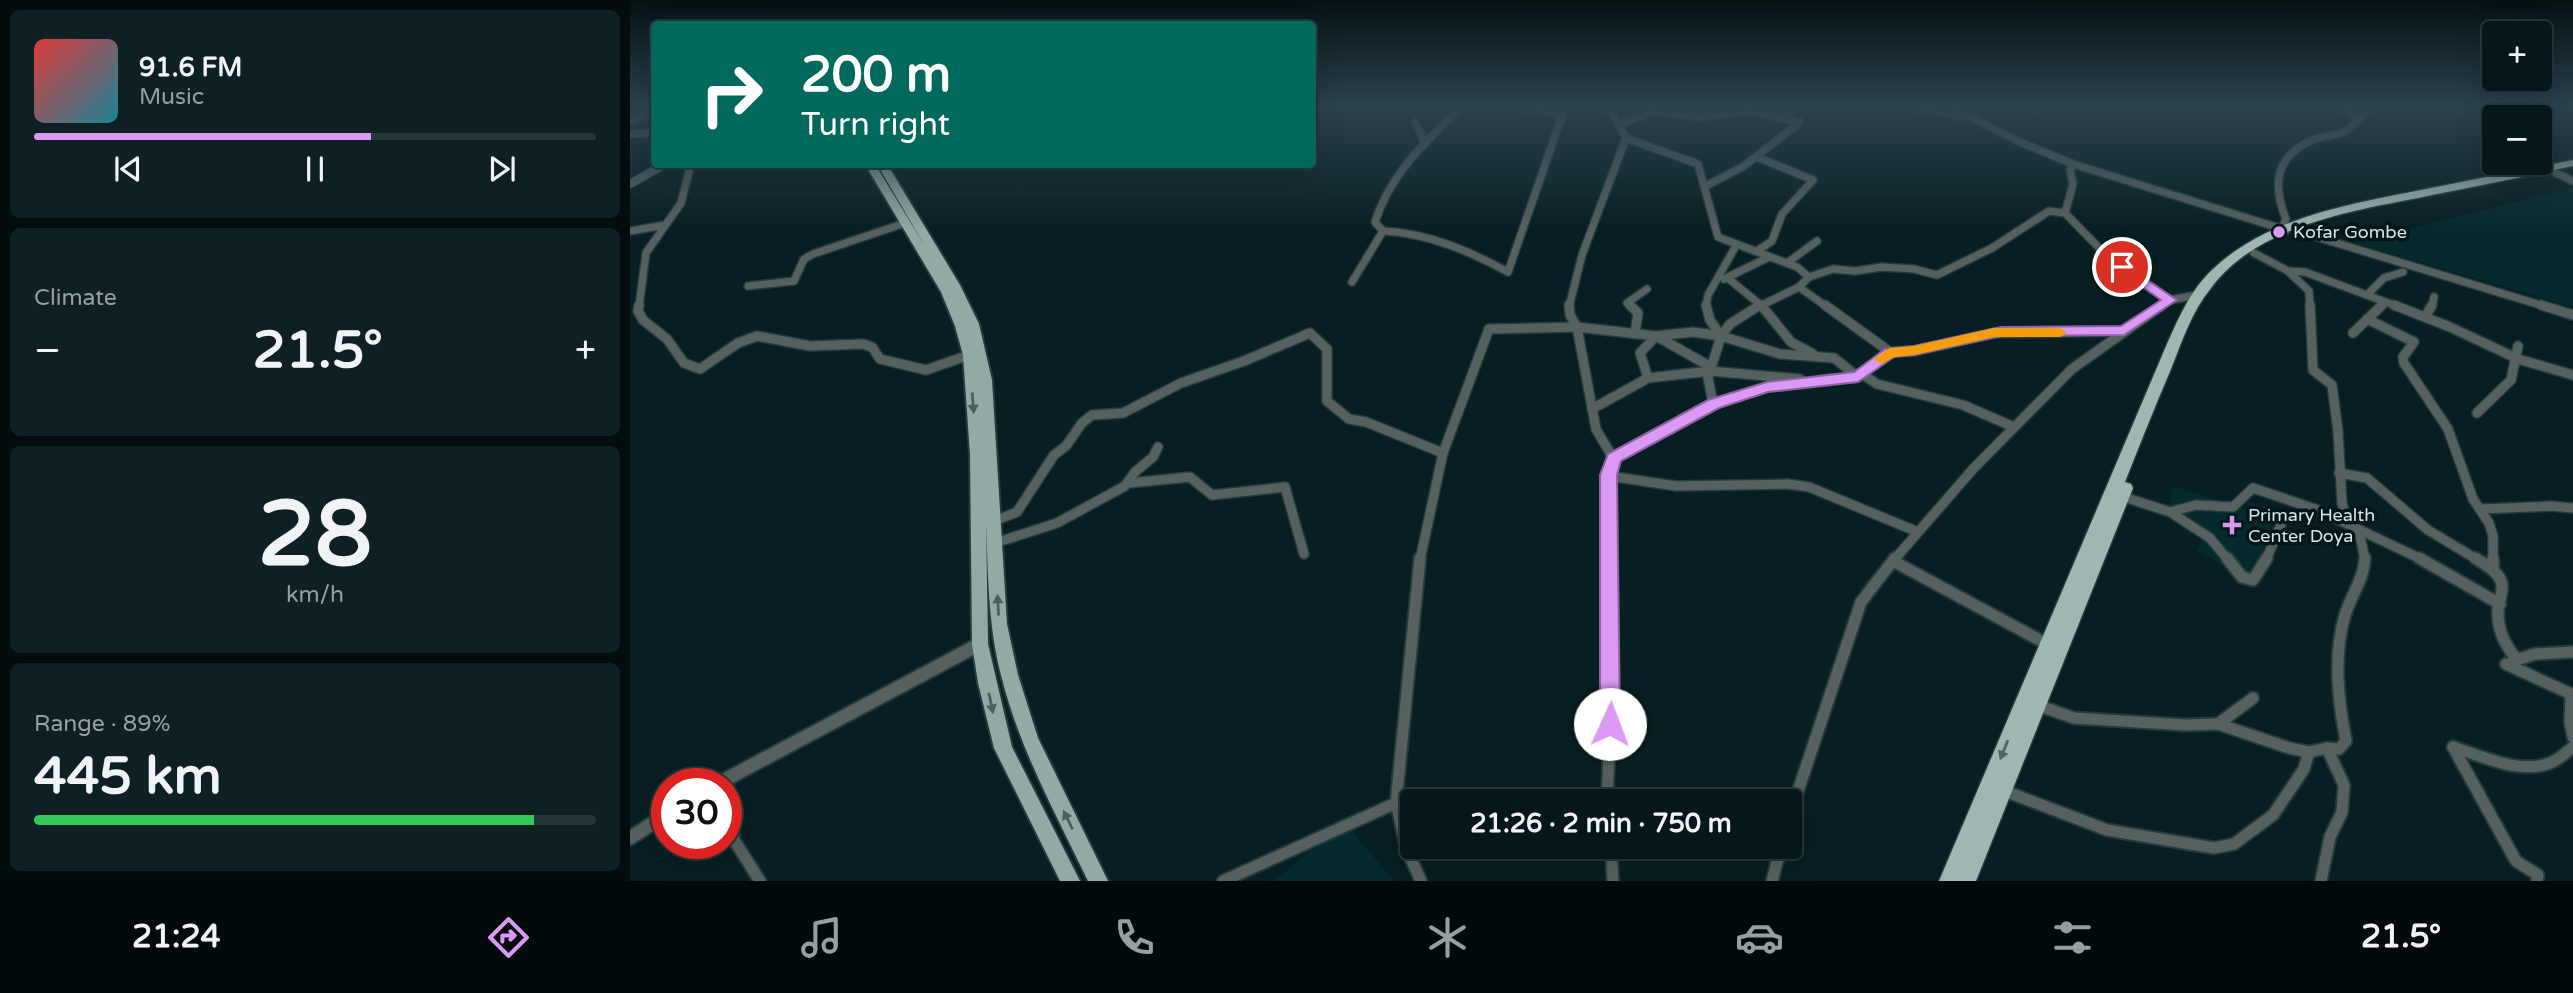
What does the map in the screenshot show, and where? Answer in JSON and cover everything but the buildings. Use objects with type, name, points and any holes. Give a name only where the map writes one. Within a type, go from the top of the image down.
[{"type":"highway","points":[[1950,881],[2047,645],[2197,295],[2230,261],[2288,230],[2344,211],[2573,163]]},
{"type":"highway","points":[[1965,881],[2189,329],[2203,301],[2226,275],[2288,230],[2573,170]]},
{"type":"main road","points":[[872,168],[947,292],[961,326],[969,355],[977,455],[980,644],[1003,748],[1070,881]]},
{"type":"main road","points":[[884,168],[954,285],[973,324],[985,380],[999,624],[1017,709],[1098,881]]},
{"type":"street","points":[[1421,148],[1384,195],[1374,222],[1382,231],[1408,232],[1440,244],[1468,250],[1508,272],[1552,148]]},
{"type":"street","points":[[1614,458],[1596,429],[1577,327],[1569,313],[1584,251],[1622,148]]},
{"type":"street","points":[[1656,148],[1698,164],[1718,237],[1787,263],[1809,277]]},
{"type":"street","points":[[1706,186],[1757,157],[1766,148]]},
{"type":"street","points":[[2038,148],[2073,164],[2573,314]]},
{"type":"street","points":[[2288,230],[2277,196],[2277,178],[2285,162],[2298,148]]},
{"type":"street","points":[[1757,157],[1813,180],[1776,222],[1772,241],[1757,251]]},
{"type":"street","points":[[2065,213],[2073,184],[2070,170],[2073,164]]},
{"type":"street","points":[[630,178],[651,167]]},
{"type":"street","points":[[630,184],[658,168]]},
{"type":"street","points":[[690,168],[684,196],[646,253],[634,312],[670,341],[678,358],[696,370],[738,343],[757,336],[810,346],[863,344],[872,347],[880,359],[926,370],[969,355]]},
{"type":"street","points":[[2556,173],[2573,181]]},
{"type":"street","points":[[1713,404],[1709,392],[1711,369],[1721,336],[1730,324],[1760,305],[1799,287],[1809,277],[1833,269],[1855,271],[1882,267],[1913,269],[1937,275],[1992,248],[2042,213],[2065,213],[2105,254],[2170,300]]},
{"type":"street","points":[[748,286],[793,281],[804,260],[813,254],[905,223]]},
{"type":"street","points":[[630,231],[665,225]]},
{"type":"street","points":[[1352,282],[1382,231]]},
{"type":"street","points":[[1787,263],[1817,241]]},
{"type":"street","points":[[1721,336],[1710,323],[1704,307],[1710,288],[1737,244]]},
{"type":"street","points":[[2037,705],[2074,718],[2185,725],[2218,724],[2276,745],[2309,752],[2327,748],[2339,749],[2346,741],[2341,691],[2342,632],[2345,614],[2365,566],[2361,534],[2345,516],[2332,385],[2330,380],[2314,372],[2311,359],[2309,291],[2288,271],[2254,253]]},
{"type":"street","points":[[1717,280],[1728,279],[1769,257]]},
{"type":"street","points":[[2288,271],[2305,272],[2426,317],[2518,359],[2573,374]]},
{"type":"street","points":[[2367,295],[2385,278],[2403,272]]},
{"type":"street","points":[[1728,279],[1760,305],[1794,345],[1822,357]]},
{"type":"street","points":[[1799,287],[1890,352]]},
{"type":"street","points":[[1635,334],[1638,313],[1627,303],[1647,289]]},
{"type":"street","points":[[1799,789],[1861,601],[1893,561],[2014,427],[2072,369],[2170,300],[2197,295]]},
{"type":"street","points":[[2426,317],[2434,297]]},
{"type":"street","points":[[2353,333],[2385,302]]},
{"type":"street","points":[[2367,319],[2414,342],[2403,357],[2404,363],[2448,429],[2473,499],[2482,509],[2493,536],[2493,569]]},
{"type":"street","points":[[1421,881],[1407,850],[1396,803],[1420,555],[1443,453],[1489,329],[1577,327],[1656,336],[1693,332],[1721,336],[1780,354],[1847,357]]},
{"type":"street","points":[[1608,789],[1612,677],[1609,475],[1614,458],[1713,404],[1767,387],[1860,375],[1890,352],[1914,351],[2001,332],[2124,331]]},
{"type":"street","points":[[994,521],[1017,512],[1054,455],[1066,446],[1082,423],[1092,415],[1123,413],[1181,383],[1244,361],[1310,333],[1327,349],[1326,401],[1349,419],[1366,422],[1443,453]]},
{"type":"street","points":[[1656,336],[1711,369]]},
{"type":"street","points":[[1648,379],[1640,353],[1656,336]]},
{"type":"street","points":[[2477,414],[2505,390],[2518,359],[2518,346]]},
{"type":"street","points":[[1834,358],[1877,384],[1963,405],[2014,427]]},
{"type":"street","points":[[1592,409],[1648,379],[1711,369],[1769,378],[1826,380]]},
{"type":"street","points":[[1129,483],[1135,472],[1153,457],[1158,447]]},
{"type":"street","points":[[2339,473],[2367,478],[2420,524],[2493,569],[2502,585],[2498,610],[2501,633],[2507,648],[2517,659]]},
{"type":"street","points":[[1609,475],[1676,486],[1787,484],[1809,487],[1832,494],[1917,532]]},
{"type":"street","points":[[995,543],[1057,523],[1129,483],[1190,477],[1212,495],[1284,487],[1304,554]]},
{"type":"street","points":[[2170,512],[2196,505],[2234,507],[2253,488],[2287,497],[2348,521],[2500,604]]},
{"type":"street","points":[[2122,496],[2170,512],[2210,538],[2242,577],[2253,580],[2275,544],[2282,522]]},
{"type":"street","points":[[2482,509],[2551,506],[2573,508]]},
{"type":"street","points":[[1893,561],[2047,645]]},
{"type":"street","points":[[742,770],[980,644]]},
{"type":"street","points":[[2573,652],[2557,651],[2505,664],[2532,677],[2558,685],[2571,694],[2570,722],[2573,737]]},
{"type":"street","points":[[2218,724],[2253,698]]},
{"type":"street","points":[[2537,881],[2538,875],[2516,861],[2453,747],[2509,763],[2534,766],[2551,763],[2573,747]]},
{"type":"street","points":[[2321,881],[2330,837],[2342,812],[2344,785],[2327,748]]},
{"type":"street","points":[[2002,790],[2107,830],[2214,848],[2234,844],[2273,816],[2304,769],[2309,752]]},
{"type":"street","points":[[1223,881],[1396,803]]},
{"type":"street","points":[[630,838],[651,824]]},
{"type":"street","points":[[742,853],[760,881]]},
{"type":"street","points":[[1612,859],[1613,881]]},
{"type":"street","points":[[1772,881],[1778,859]]},
{"type":"shaded area","points":[[2573,188],[2573,307],[2355,243]]},
{"type":"shaded area","name":"Primary Health Center Doya","points":[[2173,486],[2244,509],[2248,502],[2284,512],[2254,581],[2197,551],[2204,536],[2168,514]]},
{"type":"shaded area","points":[[1346,824],[1394,881],[1273,881]]},
{"type":"slow traffic","points":[[1881,359],[1890,352],[1914,351],[1994,333],[2060,333]]},
{"type":"place","name":"Kofar Gombe","points":[[2279,232]]},
{"type":"place","name":"Primary Health Center Doya","points":[[2232,525]]},
{"type":"route","points":[[1610,724],[1612,677],[1609,475],[1614,458],[1713,404],[1767,387],[1858,377],[1890,352],[1914,351],[2001,332],[2124,331],[2170,300],[2122,267]]}]
